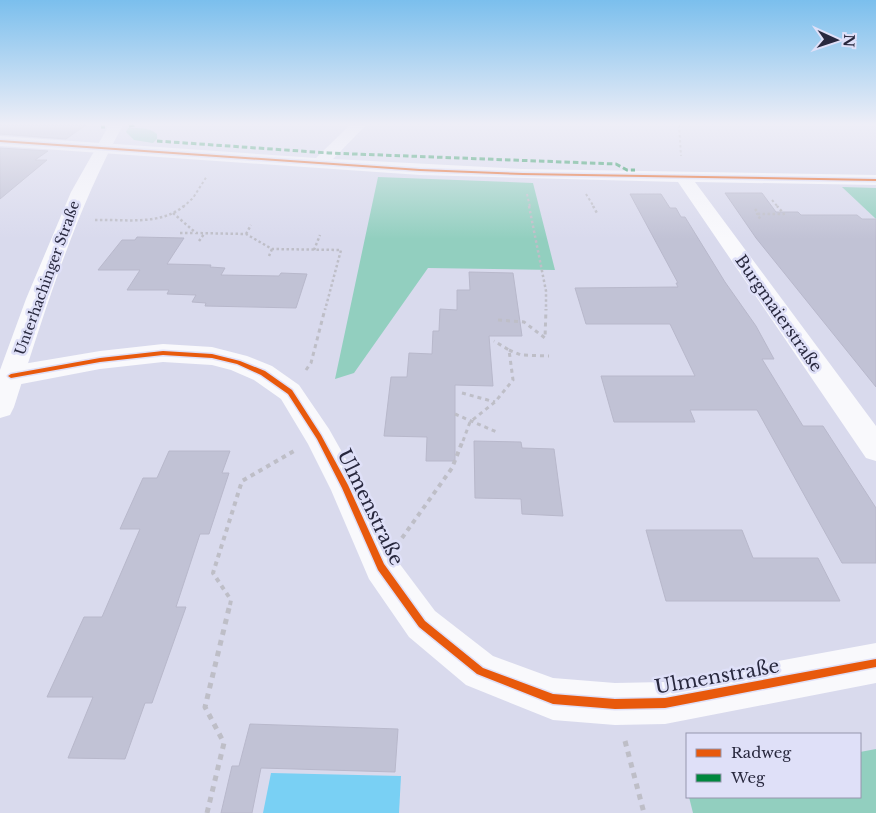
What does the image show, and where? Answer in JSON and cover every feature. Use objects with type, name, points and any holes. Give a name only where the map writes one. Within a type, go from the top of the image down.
[{"type":"street","name":"Unterhachinger Straße","points":[[0,408],[65,226],[82,184],[94,163]]},
{"type":"street","points":[[306,163],[523,174],[876,180]]},
{"type":"street","name":"Burgmaierstraße","points":[[683,177],[876,449]]},
{"type":"street","name":"Ulmenstraße","points":[[11,376],[61,366],[163,353],[212,356],[238,362],[263,373],[290,392],[319,437],[346,487],[381,567],[422,624],[480,672],[552,699],[615,704],[665,703],[876,663]]},
{"type":"path","points":[[96,220],[158,220],[174,213],[188,204],[215,163]]},
{"type":"path","points":[[682,163],[683,177]]},
{"type":"path","points":[[498,320],[524,322],[545,338],[546,291],[523,174]]},
{"type":"path","points":[[583,187],[589,202],[597,213]]},
{"type":"path","points":[[755,209],[760,214],[784,214],[766,193]]},
{"type":"path","points":[[174,213],[196,233]]},
{"type":"path","points":[[760,214],[757,214],[762,220]]},
{"type":"path","points":[[246,234],[251,225]]},
{"type":"path","points":[[180,233],[246,234],[272,249],[341,250],[311,363],[290,392]]},
{"type":"path","points":[[199,241],[204,233]]},
{"type":"path","points":[[314,250],[320,235]]},
{"type":"path","points":[[270,256],[272,249]]},
{"type":"path","points":[[494,341],[521,355],[549,356]]},
{"type":"path","points":[[381,567],[452,468],[470,422],[494,402],[513,380],[509,350]]},
{"type":"path","points":[[462,393],[494,402]]},
{"type":"path","points":[[455,414],[499,433]]},
{"type":"path","points":[[207,813],[224,743],[205,707],[231,600],[213,573],[242,481],[291,453]]},
{"type":"path","points":[[615,704],[644,813]]},
{"type":"green space","points":[[378,177],[533,183],[555,270],[428,268],[354,373],[335,379]]},
{"type":"green space","points":[[842,187],[876,188],[876,219]]},
{"type":"green space","points":[[876,749],[876,813],[693,813],[689,798],[861,798],[861,752]]},
{"type":"water","points":[[271,773],[401,776],[399,813],[263,813]]},
{"type":"building","points":[[0,163],[43,163],[0,199]]},
{"type":"building","points":[[725,193],[762,193],[776,212],[798,212],[801,215],[857,215],[862,219],[876,219],[876,387],[756,238]]},
{"type":"building","points":[[630,194],[661,194],[670,208],[676,208],[681,217],[685,217],[725,282],[756,326],[774,359],[762,359],[803,426],[823,426],[876,508],[876,563],[842,563],[757,410],[690,410],[695,422],[614,422],[601,376],[695,376],[670,324],[586,324],[575,288],[678,287],[676,283],[678,283]]},
{"type":"building","points":[[137,237],[184,238],[167,264],[211,265],[210,267],[225,268],[221,275],[279,276],[281,273],[307,274],[296,308],[205,306],[206,303],[192,302],[196,295],[167,294],[169,290],[127,290],[140,270],[98,270],[122,240],[135,240]]},
{"type":"building","points":[[469,272],[513,273],[522,336],[489,336],[493,386],[455,385],[455,461],[426,461],[427,437],[384,436],[391,377],[407,377],[409,353],[432,354],[433,331],[439,331],[440,309],[457,310],[457,290],[470,290]]},
{"type":"building","points":[[474,441],[521,442],[522,448],[554,449],[563,516],[522,514],[521,499],[475,498]]},
{"type":"building","points":[[169,451],[230,451],[222,473],[229,473],[209,534],[200,534],[176,607],[186,607],[152,703],[145,703],[125,759],[68,758],[93,697],[47,697],[84,617],[102,617],[140,529],[120,529],[143,478],[157,478]]},
{"type":"building","points":[[646,530],[742,530],[753,558],[818,558],[840,601],[666,601]]},
{"type":"building","points":[[250,724],[398,729],[395,772],[261,768],[252,813],[221,813],[232,766],[239,766]]},
{"type":"marked path","points":[[586,163],[616,164],[627,170],[635,170]]},
{"type":"cycle path","points":[[318,163],[420,170],[523,174],[876,180]]},
{"type":"cycle path","points":[[11,376],[100,360],[163,353],[212,356],[238,362],[263,373],[290,392],[319,437],[345,487],[381,567],[422,624],[480,671],[553,699],[615,704],[665,703],[876,663]]}]
